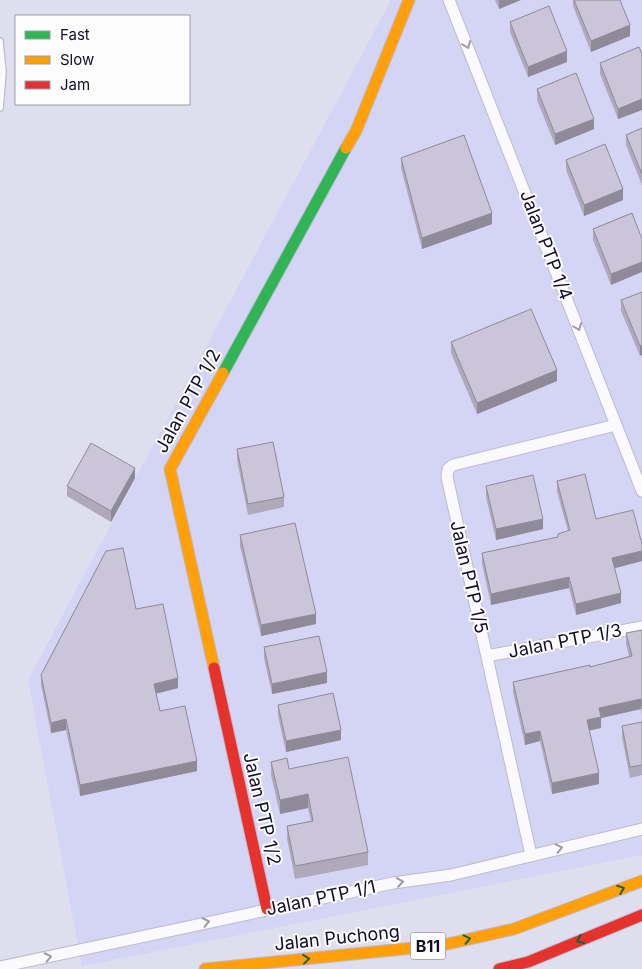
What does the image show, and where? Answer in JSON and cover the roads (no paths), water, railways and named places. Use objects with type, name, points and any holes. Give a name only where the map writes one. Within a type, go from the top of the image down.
[{"type":"street","name":"Jalan PTP 1/2","points":[[267,909],[170,469],[356,131],[409,0]]},
{"type":"street","name":"Jalan PTP 1/4","points":[[449,0],[642,491]]},
{"type":"street","name":"Jalan PTP 1/5","points":[[531,855],[447,477],[448,470],[453,465],[616,425]]},
{"type":"street","name":"Jalan PTP 1/3","points":[[487,656],[642,627]]},
{"type":"street","name":"Jalan PTP 1/1","points":[[0,967],[393,883],[452,875],[642,829]]},
{"type":"street","name":"Jalan Puchong","points":[[205,969],[443,944],[514,929],[642,881]]},
{"type":"street","points":[[498,969],[528,962],[642,915]]},
{"type":"lane","points":[[0,41],[3,73],[0,108]]}]
